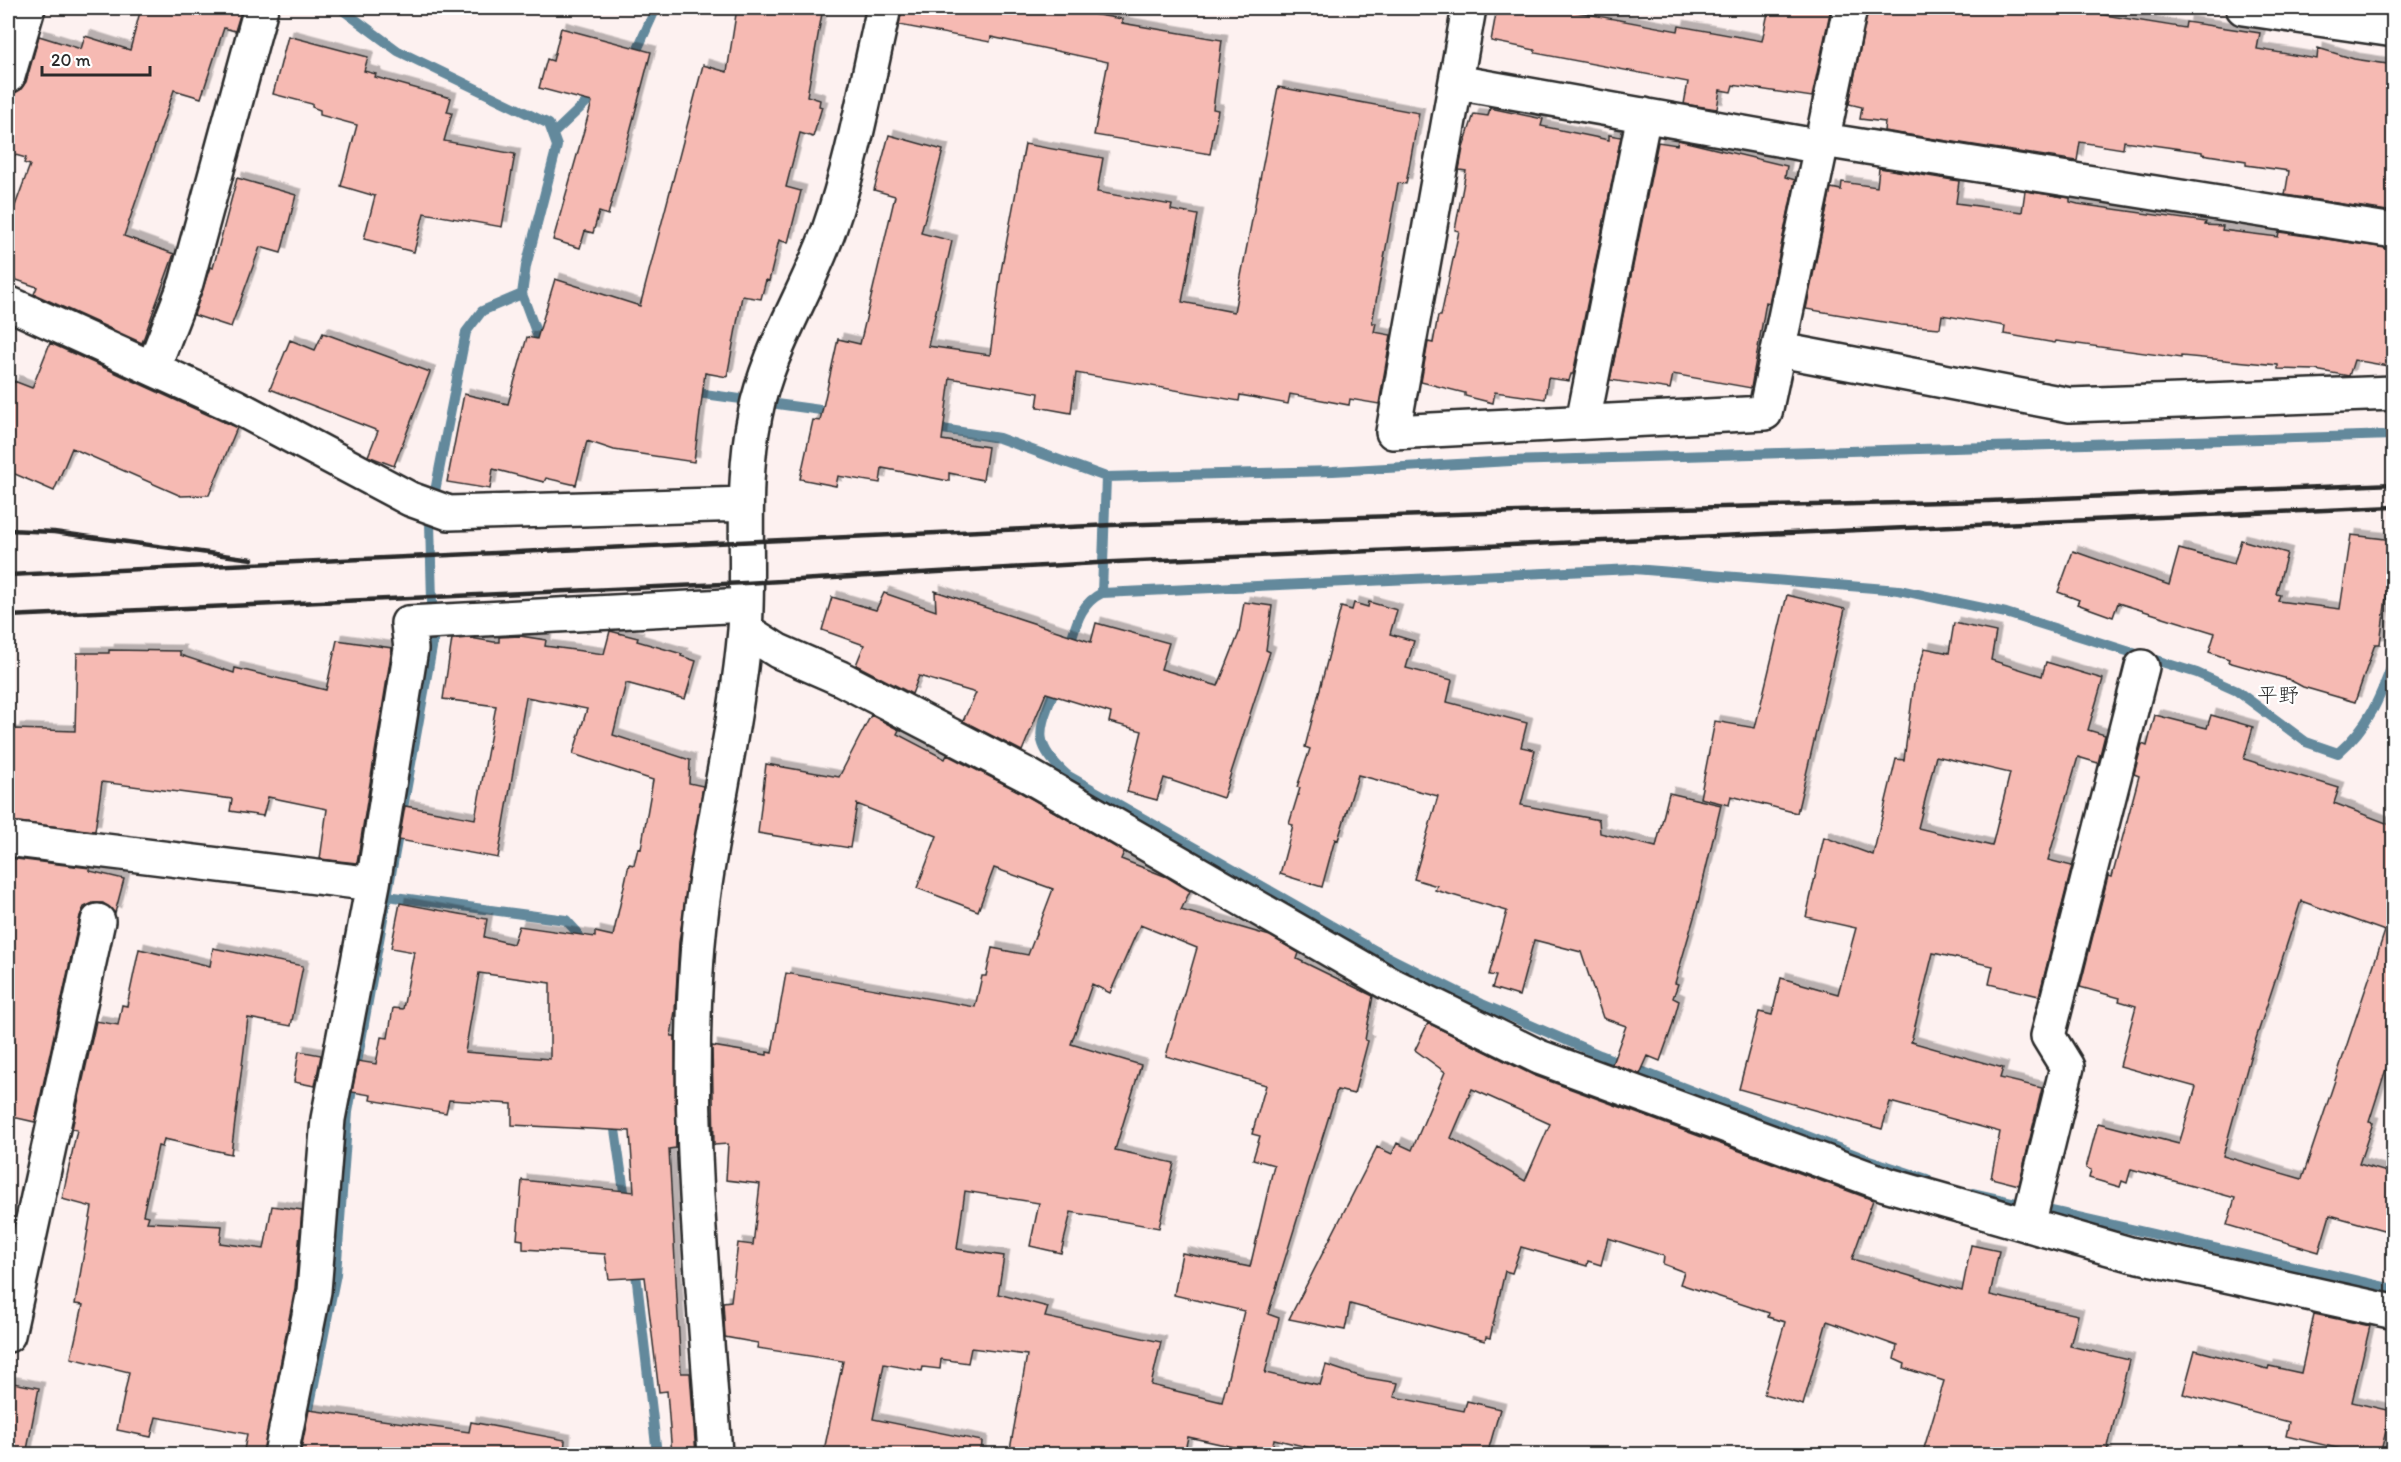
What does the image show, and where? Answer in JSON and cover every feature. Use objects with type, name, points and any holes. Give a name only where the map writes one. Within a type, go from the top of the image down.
[{"type":"street","points":[[8,76],[28,8]]},
{"type":"street","points":[[153,368],[186,283],[261,8]]},
{"type":"street","points":[[715,1455],[693,1118],[695,1009],[698,942],[745,617],[746,504],[754,417],[763,385],[811,278],[830,226],[859,119],[884,8]]},
{"type":"street","points":[[1469,8],[1393,432],[1765,413],[1850,8]]},
{"type":"street","points":[[2243,8],[2394,30]]},
{"type":"street","points":[[1456,82],[1644,115],[2394,231]]},
{"type":"street","points":[[1583,422],[1644,115]]},
{"type":"street","points":[[8,303],[235,406],[434,508],[449,513],[746,504]]},
{"type":"street","points":[[1780,350],[2070,405],[2394,393]]},
{"type":"street","points":[[280,1455],[314,1291],[328,1119],[373,884],[411,649],[408,623],[745,617],[778,651],[840,678],[1029,776],[1388,983],[1539,1057],[1885,1184],[2031,1213],[2130,1254],[2394,1312]]},
{"type":"street","points":[[2031,1213],[2067,1067],[2048,1036],[2142,667]]},
{"type":"street","points":[[8,839],[373,884]]},
{"type":"street","points":[[8,1335],[98,921]]},
{"type":"building","points":[[141,8],[242,8],[235,31],[224,28],[201,98],[174,90],[124,236],[174,254],[142,343],[34,294],[37,287],[8,277],[8,225],[30,165],[24,163],[26,158],[8,153],[8,94],[20,90],[26,82],[39,36],[81,49],[85,36],[130,50]]},
{"type":"building","points":[[737,8],[823,8],[807,96],[820,100],[819,106],[822,107],[813,137],[800,133],[786,187],[801,191],[788,243],[779,240],[769,281],[766,280],[761,299],[742,296],[727,377],[705,373],[694,462],[614,450],[587,441],[576,485],[546,478],[544,482],[493,469],[490,489],[447,482],[464,394],[508,404],[527,337],[537,339],[555,279],[640,306],[703,65],[727,72]]},
{"type":"building","points":[[902,8],[1055,8],[1122,19],[1122,23],[1222,40],[1213,109],[1218,110],[1210,154],[1094,135],[1108,62],[991,37],[990,42],[899,25]]},
{"type":"building","points":[[1497,8],[1576,8],[1576,12],[1678,31],[1679,26],[1762,41],[1769,8],[1831,8],[1812,97],[1733,85],[1731,92],[1720,90],[1717,109],[1684,104],[1688,82],[1535,53],[1535,50],[1491,41]]},
{"type":"building","points":[[1868,8],[1964,8],[1993,11],[1993,8],[2061,8],[2185,28],[2186,22],[2260,33],[2257,49],[2317,59],[2318,48],[2354,59],[2394,65],[2394,212],[2285,195],[2289,171],[2246,165],[2246,161],[2202,154],[2202,152],[2124,141],[2123,149],[2080,142],[2077,161],[1884,131],[1885,122],[1860,119],[1862,107],[1849,104]]},
{"type":"building","points":[[561,28],[651,52],[608,215],[599,212],[593,233],[585,231],[580,248],[553,240],[592,102],[539,88],[547,59],[553,61]]},
{"type":"building","points":[[288,36],[368,57],[364,71],[376,74],[375,77],[451,98],[447,112],[452,113],[444,141],[515,154],[502,227],[424,213],[414,252],[364,239],[375,196],[341,186],[357,125],[320,115],[320,110],[312,107],[312,104],[273,94]]},
{"type":"building","points":[[1278,87],[1419,113],[1406,184],[1398,183],[1372,323],[1376,323],[1374,332],[1391,335],[1379,404],[1350,399],[1349,405],[1290,394],[1288,404],[1240,395],[1239,401],[1076,373],[1071,413],[1037,407],[1039,393],[950,378],[942,440],[988,447],[983,480],[949,473],[949,481],[882,468],[880,483],[838,476],[836,486],[800,479],[813,420],[820,421],[838,339],[860,344],[895,196],[874,190],[889,135],[943,150],[921,233],[952,241],[928,346],[990,355],[1001,271],[1025,144],[1103,158],[1097,192],[1172,205],[1171,210],[1198,215],[1182,302],[1234,312]]},
{"type":"building","points":[[1490,108],[1543,119],[1541,126],[1609,140],[1609,135],[1621,137],[1573,374],[1569,381],[1548,378],[1545,399],[1495,392],[1493,403],[1421,382],[1428,342],[1433,343],[1438,316],[1441,316],[1459,231],[1455,230],[1466,171],[1459,170],[1463,148],[1474,114],[1488,116]]},
{"type":"building","points":[[1678,140],[1787,166],[1785,177],[1795,180],[1769,303],[1766,302],[1751,388],[1673,374],[1670,389],[1610,380],[1658,142],[1677,145]]},
{"type":"building","points":[[1879,168],[1959,181],[1956,203],[2022,212],[2025,191],[2070,198],[2070,202],[2078,204],[2206,222],[2205,225],[2223,226],[2222,230],[2278,237],[2279,232],[2394,249],[2394,367],[2354,360],[2349,376],[2315,370],[2278,369],[2278,365],[2181,356],[2181,358],[2056,341],[2055,343],[2004,334],[2005,326],[1942,315],[1940,328],[1901,325],[1806,309],[1831,188],[1841,190],[1842,182],[1877,187]]},
{"type":"building","points":[[237,178],[296,195],[281,253],[260,247],[231,327],[194,315],[210,267],[213,268]]},
{"type":"building","points":[[323,333],[430,372],[394,466],[368,456],[378,431],[270,389],[290,340],[315,350]]},
{"type":"building","points":[[50,343],[237,428],[209,495],[181,496],[72,448],[54,491],[8,471],[8,399],[14,381],[32,388]]},
{"type":"building","points":[[2351,535],[2394,540],[2394,584],[2391,590],[2387,590],[2380,644],[2375,644],[2355,702],[2303,687],[2288,679],[2228,662],[2229,659],[2209,652],[2215,633],[2118,603],[2113,617],[2077,604],[2079,600],[2058,592],[2073,551],[2169,585],[2179,549],[2234,564],[2241,540],[2287,553],[2276,594],[2280,595],[2278,601],[2340,609]]},
{"type":"building","points":[[935,591],[1091,642],[1096,623],[1169,643],[1161,669],[1218,686],[1239,633],[1244,602],[1272,606],[1266,650],[1270,652],[1223,798],[1164,778],[1157,800],[1127,792],[1142,731],[1109,722],[1111,713],[1046,693],[1022,751],[963,721],[976,693],[919,676],[912,694],[856,665],[864,645],[822,630],[832,597],[876,610],[884,593],[936,611]]},
{"type":"building","points":[[1787,595],[1845,609],[1797,813],[1731,796],[1729,805],[1700,798],[1715,721],[1755,728]]},
{"type":"building","points":[[1369,602],[1397,610],[1390,634],[1414,641],[1406,668],[1452,680],[1447,702],[1527,723],[1521,747],[1535,750],[1521,805],[1599,820],[1600,833],[1656,847],[1669,793],[1721,805],[1697,907],[1675,983],[1678,984],[1673,998],[1679,1001],[1672,1027],[1660,1061],[1648,1056],[1640,1074],[1612,1064],[1626,1026],[1603,1018],[1581,952],[1534,940],[1519,996],[1492,988],[1496,976],[1489,975],[1507,911],[1435,890],[1437,886],[1414,879],[1438,796],[1358,775],[1338,840],[1335,839],[1322,887],[1280,874],[1293,825],[1289,824],[1300,788],[1297,787],[1310,749],[1305,747],[1341,607],[1352,610],[1354,603],[1368,607]]},
{"type":"building","points":[[1954,623],[1996,632],[1991,660],[2042,676],[2046,662],[2103,679],[2088,730],[2105,735],[2098,763],[2078,757],[2048,860],[2072,866],[2039,996],[1989,984],[1993,966],[1933,953],[1911,1042],[2003,1068],[2000,1078],[2042,1088],[2019,1185],[1991,1178],[2000,1132],[1890,1102],[1882,1129],[1739,1089],[1759,1012],[1772,1015],[1781,978],[1838,994],[1856,928],[1806,917],[1824,837],[1873,855],[1896,759],[1904,760],[1914,684],[1925,648],[1949,653]],"holes":[[[1936,756],[2010,773],[1992,846],[1918,828]]]},
{"type":"building","points":[[610,631],[638,638],[637,641],[682,654],[681,656],[696,661],[685,699],[626,683],[613,735],[690,760],[689,783],[703,786],[679,942],[675,1011],[671,1036],[675,1036],[676,1148],[669,1149],[681,1373],[690,1373],[696,1455],[672,1455],[667,1391],[659,1392],[645,1277],[609,1279],[605,1254],[523,1249],[523,1240],[517,1239],[522,1180],[634,1192],[630,1131],[512,1125],[512,1104],[449,1100],[446,1113],[370,1100],[371,1095],[352,1092],[358,1061],[376,1064],[381,1037],[388,1038],[393,1008],[403,1009],[414,952],[391,948],[400,903],[487,919],[484,937],[513,944],[519,926],[595,937],[595,932],[613,936],[629,864],[634,865],[638,848],[641,849],[653,780],[573,754],[587,709],[526,697],[498,858],[399,840],[405,806],[475,819],[496,706],[443,699],[452,639],[470,638],[499,642],[499,637],[520,636],[546,640],[545,646],[604,654]],"holes":[[[479,973],[550,983],[550,1059],[465,1052]]]},
{"type":"building","points":[[337,640],[392,648],[357,863],[320,859],[327,809],[268,797],[263,816],[230,811],[232,799],[102,782],[95,831],[8,821],[8,733],[14,733],[15,729],[75,731],[77,653],[109,653],[109,650],[180,651],[180,655],[234,673],[235,668],[326,690]]},
{"type":"building","points":[[871,715],[899,730],[897,734],[945,759],[947,755],[1020,792],[1124,852],[1121,859],[1167,877],[1190,891],[1181,910],[1270,936],[1299,953],[1297,959],[1373,996],[1365,1040],[1368,1041],[1354,1094],[1337,1090],[1268,1314],[1279,1318],[1265,1373],[1320,1385],[1326,1365],[1362,1377],[1398,1383],[1394,1397],[1464,1411],[1467,1401],[1500,1409],[1487,1455],[1339,1455],[1274,1439],[1271,1455],[1188,1437],[1184,1455],[1009,1455],[1027,1355],[971,1348],[968,1363],[941,1359],[940,1369],[923,1367],[922,1371],[884,1364],[873,1419],[982,1441],[981,1455],[823,1455],[843,1361],[757,1348],[758,1343],[725,1337],[723,1302],[731,1301],[738,1243],[753,1245],[760,1184],[726,1180],[728,1144],[714,1145],[712,1046],[767,1055],[767,1052],[772,1053],[786,973],[975,1007],[982,976],[986,976],[992,948],[1028,955],[1053,889],[994,868],[978,911],[917,888],[937,836],[857,804],[850,848],[758,833],[766,764],[839,777]],"holes":[[[1140,925],[1197,948],[1166,1056],[1266,1085],[1252,1134],[1260,1136],[1253,1159],[1274,1165],[1250,1267],[1182,1253],[1174,1295],[1244,1311],[1222,1402],[1151,1385],[1161,1342],[1045,1317],[1048,1307],[998,1294],[1004,1256],[957,1249],[965,1191],[1039,1203],[1030,1246],[1061,1253],[1071,1212],[1159,1228],[1174,1163],[1115,1150],[1141,1065],[1071,1044],[1092,984],[1110,993]]]},
{"type":"building","points":[[2155,715],[2207,728],[2211,715],[2253,727],[2244,759],[2339,788],[2334,803],[2394,826],[2394,1044],[2369,1122],[2373,1123],[2359,1164],[2394,1174],[2394,1233],[2330,1215],[2319,1252],[2227,1225],[2235,1198],[2131,1169],[2127,1183],[2122,1181],[2120,1187],[2089,1178],[2091,1170],[2086,1168],[2098,1123],[2179,1144],[2196,1087],[2120,1066],[2136,1006],[2119,1001],[2120,998],[2080,987],[2108,876],[2112,877],[2139,776],[2134,774],[2142,744],[2147,746]],"holes":[[[2301,901],[2385,931],[2302,1179],[2223,1156],[2251,1054]]]},
{"type":"building","points":[[8,858],[90,868],[90,871],[124,879],[115,913],[103,903],[93,903],[84,907],[80,916],[35,1122],[8,1116]]},
{"type":"building","points":[[213,948],[303,966],[291,1026],[248,1018],[231,1154],[164,1139],[162,1147],[158,1146],[143,1215],[149,1216],[147,1222],[222,1226],[220,1243],[264,1249],[272,1206],[302,1210],[295,1288],[263,1455],[243,1455],[247,1434],[156,1417],[151,1437],[117,1430],[129,1372],[71,1358],[83,1305],[75,1304],[92,1207],[62,1199],[77,1130],[72,1129],[96,1021],[118,1025],[122,1005],[127,1006],[139,949],[210,966]]},
{"type":"building","points":[[1428,1023],[1533,1075],[1873,1200],[1852,1259],[1962,1291],[1971,1245],[1999,1251],[1990,1295],[2078,1315],[2070,1346],[2129,1360],[2106,1455],[1922,1455],[1944,1381],[1904,1368],[1905,1364],[1894,1359],[1897,1346],[1827,1321],[1803,1405],[1764,1394],[1785,1322],[1768,1317],[1769,1313],[1680,1284],[1684,1272],[1663,1264],[1664,1256],[1608,1238],[1601,1265],[1588,1261],[1587,1266],[1521,1247],[1512,1273],[1505,1271],[1490,1338],[1486,1337],[1485,1341],[1350,1304],[1345,1330],[1289,1319],[1377,1147],[1392,1154],[1397,1143],[1412,1150],[1445,1072],[1415,1050]],"holes":[[[1472,1089],[1550,1124],[1525,1181],[1451,1138]]]},
{"type":"building","points":[[299,1051],[321,1055],[315,1086],[294,1082]]},
{"type":"building","points":[[2314,1314],[2370,1326],[2352,1402],[2391,1411],[2380,1455],[2340,1455],[2341,1449],[2286,1436],[2289,1422],[2183,1394],[2195,1350],[2268,1369],[2269,1366],[2301,1373]]},
{"type":"building","points":[[8,1382],[39,1388],[26,1455],[8,1455]]},
{"type":"building","points":[[309,1410],[469,1432],[471,1422],[565,1440],[564,1455],[300,1455]]},
{"type":"waterway","points":[[340,8],[398,51],[549,124],[557,146],[526,266],[522,294],[542,348]]},
{"type":"waterway","points":[[633,59],[656,8]]},
{"type":"waterway","points":[[553,134],[597,92]]},
{"type":"waterway","points":[[300,1454],[336,1274],[348,1112],[433,642],[430,522],[436,486],[466,332],[482,311],[522,294]]},
{"type":"waterway","points":[[690,392],[835,412]]},
{"type":"waterway","points":[[930,427],[999,438],[1106,477],[1102,593],[1088,603],[1083,610],[1068,650]]},
{"type":"waterway","points":[[1106,477],[1333,471],[1511,461],[2394,435]]},
{"type":"waterway","points":[[1102,593],[1634,569],[1899,590],[2006,613],[2197,673],[2237,691],[2306,742],[2338,753],[2366,722],[2384,687],[2394,660]]},
{"type":"waterway","points":[[1057,682],[1043,722],[1042,742],[1054,763],[1067,775],[1376,951],[1482,1004],[1600,1055],[1866,1159],[1927,1179]]},
{"type":"waterway","points":[[387,896],[566,920],[577,932],[580,948]]},
{"type":"waterway","points":[[613,1116],[626,1205]]},
{"type":"waterway","points":[[1973,1193],[2394,1289]]},
{"type":"waterway","points":[[635,1265],[657,1454]]},
{"type":"railway","points":[[8,575],[1112,525],[1549,511],[1988,501],[2394,484]]},
{"type":"railway","points":[[8,616],[745,583],[1115,562],[2394,507]]},
{"type":"railway","points":[[8,530],[54,532],[252,559]]},
{"type":"district","name":"平野","points":[[2278,695]]}]
